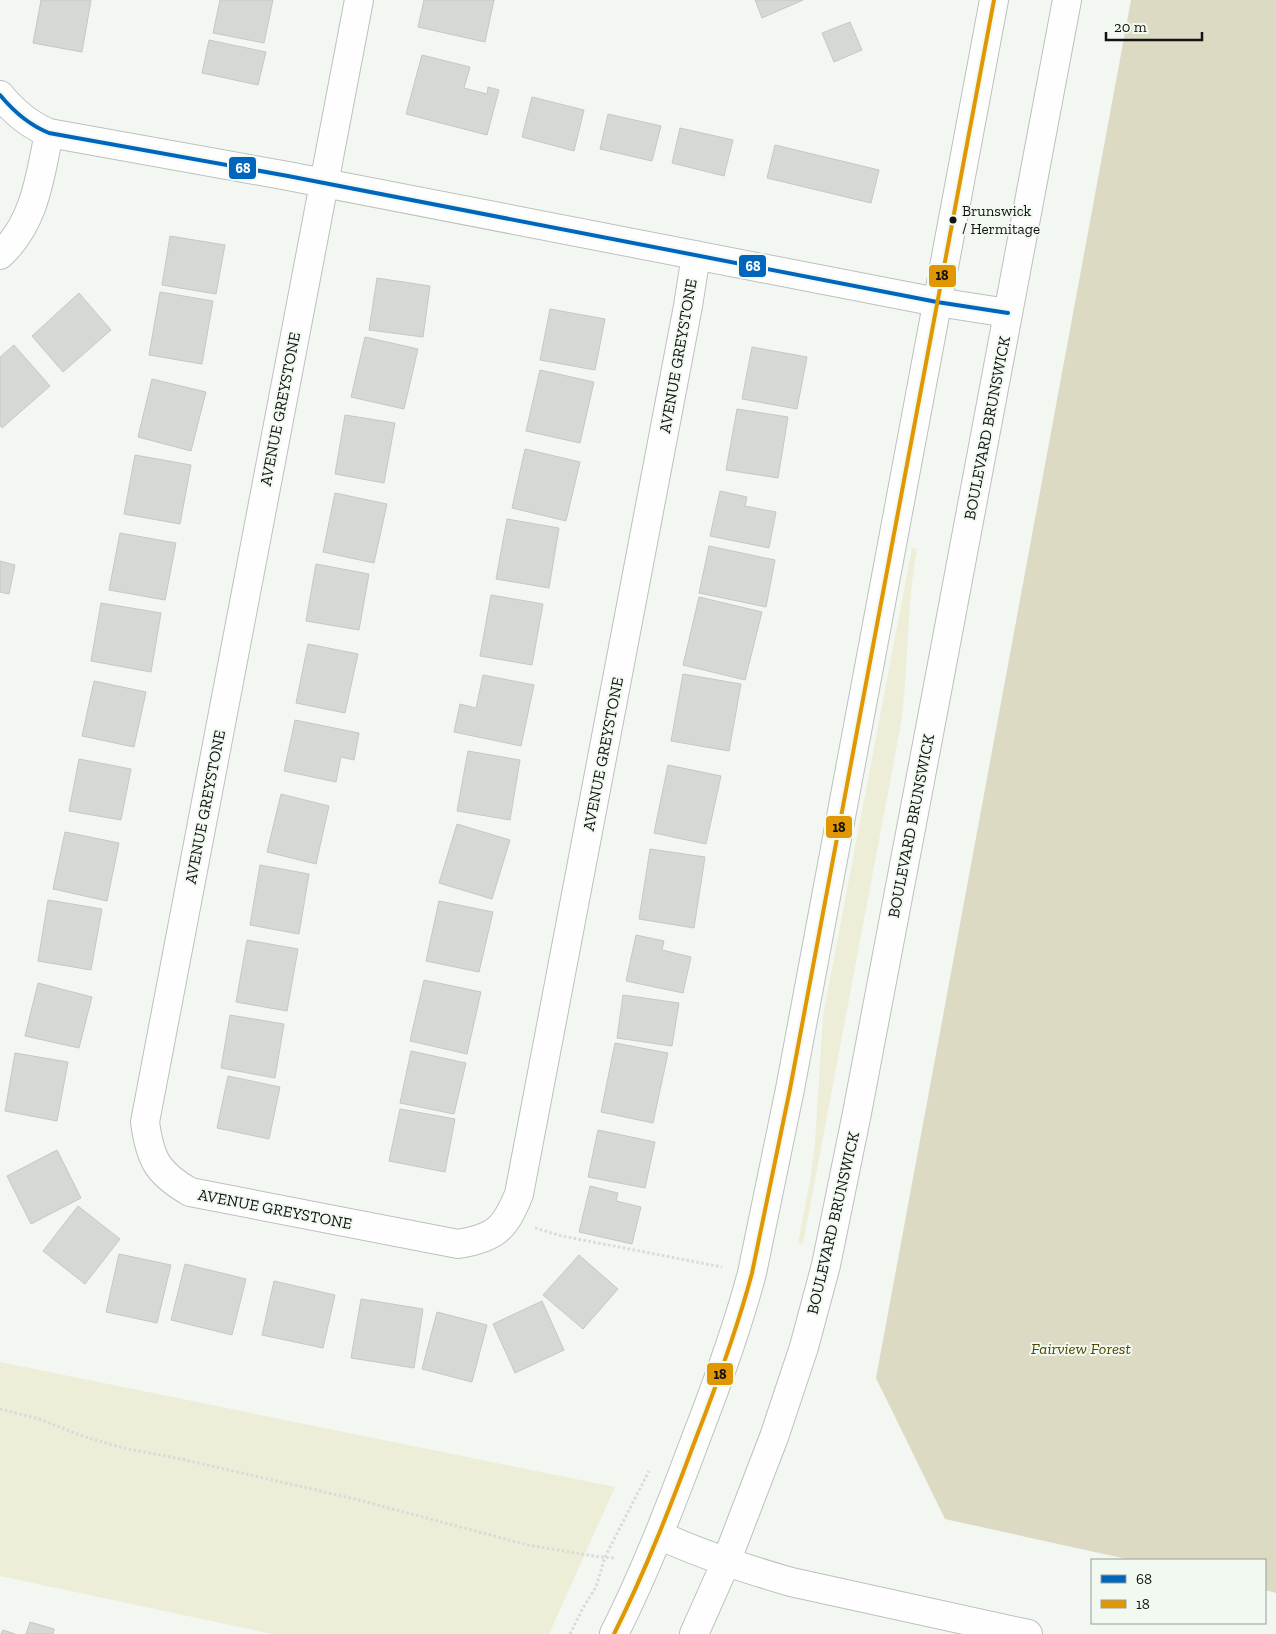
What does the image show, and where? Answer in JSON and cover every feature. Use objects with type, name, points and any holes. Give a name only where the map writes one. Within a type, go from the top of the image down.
[{"type":"street","name":"AVENUE GREYSTONE","points":[[359,0],[145,1122],[148,1146],[158,1166],[172,1182],[190,1192],[458,1244],[478,1241],[497,1231],[510,1216],[519,1194],[683,335],[696,256]]},
{"type":"street","points":[[614,1634],[659,1535],[746,1299],[758,1248],[790,1090],[994,0]]},
{"type":"street","name":"BOULEVARD BRUNSWICK","points":[[694,1634],[726,1562],[774,1437],[793,1381],[828,1256],[1067,0]]},
{"type":"street","points":[[0,95],[24,120],[49,134],[323,183],[936,302],[1008,313]]},
{"type":"street","points":[[0,256],[21,228],[34,201],[49,134]]},
{"type":"street","points":[[659,1535],[689,1549],[791,1582],[1028,1634]]},
{"type":"path","points":[[532,1227],[562,1236],[724,1268]]},
{"type":"path","points":[[0,1409],[39,1419],[84,1437],[123,1448],[181,1459],[355,1499],[528,1545],[636,1560],[647,1564]]},
{"type":"path","points":[[570,1634],[582,1608],[596,1587],[606,1557],[651,1465]]},
{"type":"green space","name":"Fairview Forest","points":[[1131,0],[1276,0],[1276,1593],[1266,1590],[1266,1559],[1126,1559],[945,1519],[876,1378]]},
{"type":"green space","points":[[912,548],[917,549],[911,592],[901,723],[803,1244],[798,1243],[815,1144],[823,1016]]},
{"type":"green space","points":[[0,1362],[615,1487],[549,1634],[272,1634],[0,1576]]},
{"type":"building","points":[[41,0],[91,0],[82,52],[33,43]]},
{"type":"building","points":[[220,0],[273,0],[264,43],[213,33]]},
{"type":"building","points":[[424,0],[494,0],[485,42],[418,27]]},
{"type":"building","points":[[755,0],[803,0],[762,18]]},
{"type":"building","points":[[850,22],[862,50],[834,62],[822,33]]},
{"type":"building","points":[[209,40],[266,52],[258,85],[202,73]]},
{"type":"building","points":[[422,55],[470,67],[464,88],[487,94],[488,87],[499,90],[487,135],[406,114]]},
{"type":"building","points":[[532,97],[584,110],[574,151],[522,137]]},
{"type":"building","points":[[608,114],[661,126],[652,161],[600,149]]},
{"type":"building","points":[[680,128],[733,140],[724,176],[672,163]]},
{"type":"building","points":[[775,145],[879,170],[871,203],[767,178]]},
{"type":"building","points":[[170,236],[225,245],[216,294],[162,285]]},
{"type":"building","points":[[377,278],[430,286],[423,337],[369,330]]},
{"type":"building","points":[[160,292],[213,301],[202,364],[149,355]]},
{"type":"building","points":[[79,293],[111,330],[63,372],[32,336]]},
{"type":"building","points":[[550,309],[605,319],[595,370],[540,360]]},
{"type":"building","points":[[365,337],[418,349],[404,409],[351,397]]},
{"type":"building","points":[[14,345],[50,386],[2,428],[0,425],[0,357]]},
{"type":"building","points":[[752,347],[807,357],[797,409],[742,399]]},
{"type":"building","points":[[540,370],[594,382],[580,443],[526,431]]},
{"type":"building","points":[[152,379],[206,392],[191,451],[138,437]]},
{"type":"building","points":[[737,409],[788,417],[778,478],[726,470]]},
{"type":"building","points":[[345,415],[395,423],[384,483],[335,474]]},
{"type":"building","points":[[525,449],[580,462],[566,521],[512,508]]},
{"type":"building","points":[[135,455],[191,465],[180,524],[124,514]]},
{"type":"building","points":[[720,491],[747,497],[745,506],[776,512],[769,548],[710,536]]},
{"type":"building","points":[[335,493],[387,504],[374,563],[323,552]]},
{"type":"building","points":[[507,519],[559,528],[549,588],[496,579]]},
{"type":"building","points":[[120,533],[176,543],[165,600],[109,590]]},
{"type":"building","points":[[709,546],[775,560],[766,607],[699,593]]},
{"type":"building","points":[[0,561],[15,565],[9,594],[0,592]]},
{"type":"building","points":[[316,564],[369,574],[359,630],[306,621]]},
{"type":"building","points":[[491,595],[543,604],[532,665],[480,656]]},
{"type":"building","points":[[699,597],[762,612],[745,680],[683,665]]},
{"type":"building","points":[[101,603],[161,613],[151,672],[91,661]]},
{"type":"building","points":[[308,644],[358,654],[345,713],[296,703]]},
{"type":"building","points":[[683,674],[741,684],[729,751],[671,741]]},
{"type":"building","points":[[483,675],[534,685],[521,746],[454,732],[460,704],[476,708]]},
{"type":"building","points":[[94,681],[146,692],[134,747],[82,736]]},
{"type":"building","points":[[295,720],[359,733],[354,760],[341,757],[336,782],[284,771]]},
{"type":"building","points":[[468,751],[520,760],[510,820],[457,811]]},
{"type":"building","points":[[79,759],[131,769],[121,820],[69,811]]},
{"type":"building","points":[[668,765],[721,776],[706,844],[654,833]]},
{"type":"building","points":[[281,794],[329,806],[316,864],[267,852]]},
{"type":"building","points":[[457,824],[510,840],[492,899],[439,883]]},
{"type":"building","points":[[65,832],[119,843],[107,901],[53,889]]},
{"type":"building","points":[[650,849],[705,857],[694,928],[639,919]]},
{"type":"building","points":[[260,865],[309,874],[299,934],[250,925]]},
{"type":"building","points":[[48,900],[102,909],[91,970],[38,961]]},
{"type":"building","points":[[439,901],[493,912],[479,972],[426,961]]},
{"type":"building","points":[[636,935],[664,941],[662,950],[691,957],[683,993],[626,981]]},
{"type":"building","points":[[247,940],[298,949],[287,1011],[236,1002]]},
{"type":"building","points":[[424,980],[481,992],[467,1054],[410,1041]]},
{"type":"building","points":[[38,983],[92,997],[79,1048],[25,1036]]},
{"type":"building","points":[[623,995],[679,1003],[672,1046],[617,1038]]},
{"type":"building","points":[[230,1015],[284,1024],[275,1078],[221,1068]]},
{"type":"building","points":[[615,1043],[668,1053],[653,1123],[601,1112]]},
{"type":"building","points":[[411,1051],[466,1063],[454,1114],[400,1103]]},
{"type":"building","points":[[15,1053],[68,1062],[57,1121],[5,1111]]},
{"type":"building","points":[[228,1076],[280,1087],[269,1139],[217,1128]]},
{"type":"building","points":[[400,1109],[455,1119],[445,1172],[389,1161]]},
{"type":"building","points":[[598,1130],[655,1142],[645,1188],[588,1177]]},
{"type":"building","points":[[57,1150],[81,1198],[31,1224],[7,1176]]},
{"type":"building","points":[[590,1186],[618,1193],[616,1201],[641,1207],[632,1244],[579,1232]]},
{"type":"building","points":[[78,1206],[120,1239],[85,1284],[43,1251]]},
{"type":"building","points":[[119,1254],[171,1265],[157,1323],[106,1312]]},
{"type":"building","points":[[579,1255],[618,1289],[583,1329],[543,1295]]},
{"type":"building","points":[[185,1264],[246,1279],[232,1335],[171,1320]]},
{"type":"building","points":[[274,1281],[335,1295],[323,1348],[262,1335]]},
{"type":"building","points":[[361,1299],[423,1309],[414,1368],[351,1358]]},
{"type":"building","points":[[542,1301],[564,1350],[515,1373],[493,1324]]},
{"type":"building","points":[[437,1312],[487,1325],[472,1382],[422,1369]]},
{"type":"building","points":[[30,1622],[54,1629],[53,1634],[26,1634]]},
{"type":"building","points":[[3,1630],[15,1634],[1,1634]]},
{"type":"transit line","name":"18","points":[[614,1634],[647,1562],[677,1488],[726,1357],[752,1273],[790,1089],[994,0]]},
{"type":"transit line","name":"68","points":[[0,95],[22,117],[49,133],[288,176],[937,302],[1008,313]]},
{"type":"place","name":"Brunswick / Hermitage","points":[[953,220]]}]
